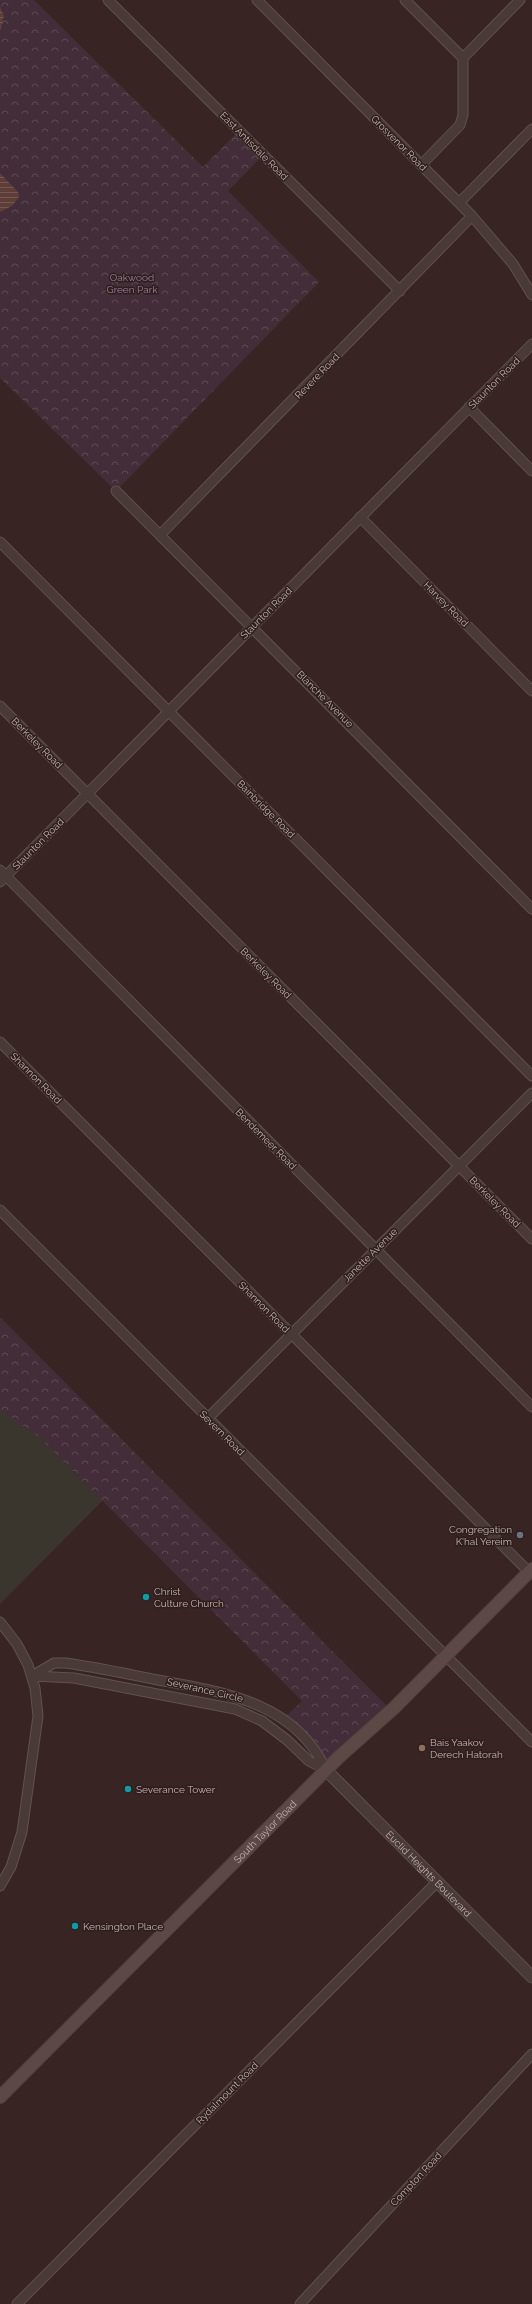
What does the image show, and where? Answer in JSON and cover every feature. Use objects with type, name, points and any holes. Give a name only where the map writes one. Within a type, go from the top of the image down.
[{"type":"main road","name":"South Taylor Road","points":[[0,2097],[326,1770],[394,1708],[530,1571]]},
{"type":"street","name":"East Antisdale Road","points":[[108,0],[400,291]]},
{"type":"street","name":"Grosvenor Road","points":[[257,0],[472,216],[513,264],[532,295]]},
{"type":"street","points":[[404,0],[463,58]]},
{"type":"street","points":[[421,165],[460,125],[463,115],[463,58],[520,0]]},
{"type":"street","points":[[459,203],[532,129]]},
{"type":"street","name":"Revere Road","points":[[160,535],[472,216]]},
{"type":"street","name":"Staunton Road","points":[[2,876],[88,794],[532,344]]},
{"type":"street","points":[[469,407],[532,471]]},
{"type":"street","name":"Blanche Avenue","points":[[116,491],[253,626],[532,909]]},
{"type":"street","name":"Harvey Road","points":[[360,517],[532,691]]},
{"type":"street","name":"Bainbridge Road","points":[[0,542],[532,1076]]},
{"type":"street","name":"Berkeley Road","points":[[0,706],[532,1239]]},
{"type":"street","name":"Bendemeer Road","points":[[2,876],[532,1406]]},
{"type":"street","name":"Shannon Road","points":[[0,1042],[291,1335],[530,1571]]},
{"type":"street","name":"Janette Avenue","points":[[208,1418],[532,1093]]},
{"type":"street","name":"Severn Road","points":[[0,1210],[532,1742]]},
{"type":"street","points":[[0,1622],[17,1644],[32,1676],[37,1696],[37,1729],[22,1832],[11,1867],[0,1886]]},
{"type":"street","name":"Severance Circle","points":[[32,1676],[54,1662],[65,1663],[233,1695],[267,1708],[283,1719],[315,1748],[326,1770]]},
{"type":"street","name":"Severance Circle","points":[[32,1676],[74,1678],[235,1709],[262,1721],[287,1740],[309,1761],[326,1770]]},
{"type":"street","name":"Euclid Heights Boulevard","points":[[326,1770],[532,1977]]},
{"type":"street","name":"Rydalmount Road","points":[[17,2304],[437,1882]]},
{"type":"street","name":"Compton Road","points":[[300,2304],[532,2054]]},
{"type":"shaded area","points":[[0,7],[4,16],[0,31]]},
{"type":"shaded area","points":[[0,173],[18,192],[19,197],[12,206],[0,212]]},
{"type":"shaded area","points":[[0,1364],[119,1484],[0,1604]]},
{"type":"green space","name":"Oakwood Green Park","points":[[0,0],[34,0],[203,167],[236,134],[260,158],[228,191],[319,282],[116,491],[0,378]]},
{"type":"green space","points":[[0,1317],[386,1705],[394,1708],[326,1770],[283,1719],[302,1701],[38,1436],[0,1410]]},
{"type":"place","name":"Congregation K'hal Yereim","points":[[520,1535]]},
{"type":"place","name":"Christ Culture Church","points":[[146,1597]]},
{"type":"place","name":"Bais Yaakov Derech Hatorah","points":[[422,1748]]},
{"type":"place","name":"Severance Tower","points":[[128,1789]]},
{"type":"place","name":"Kensington Place","points":[[75,1926]]}]
